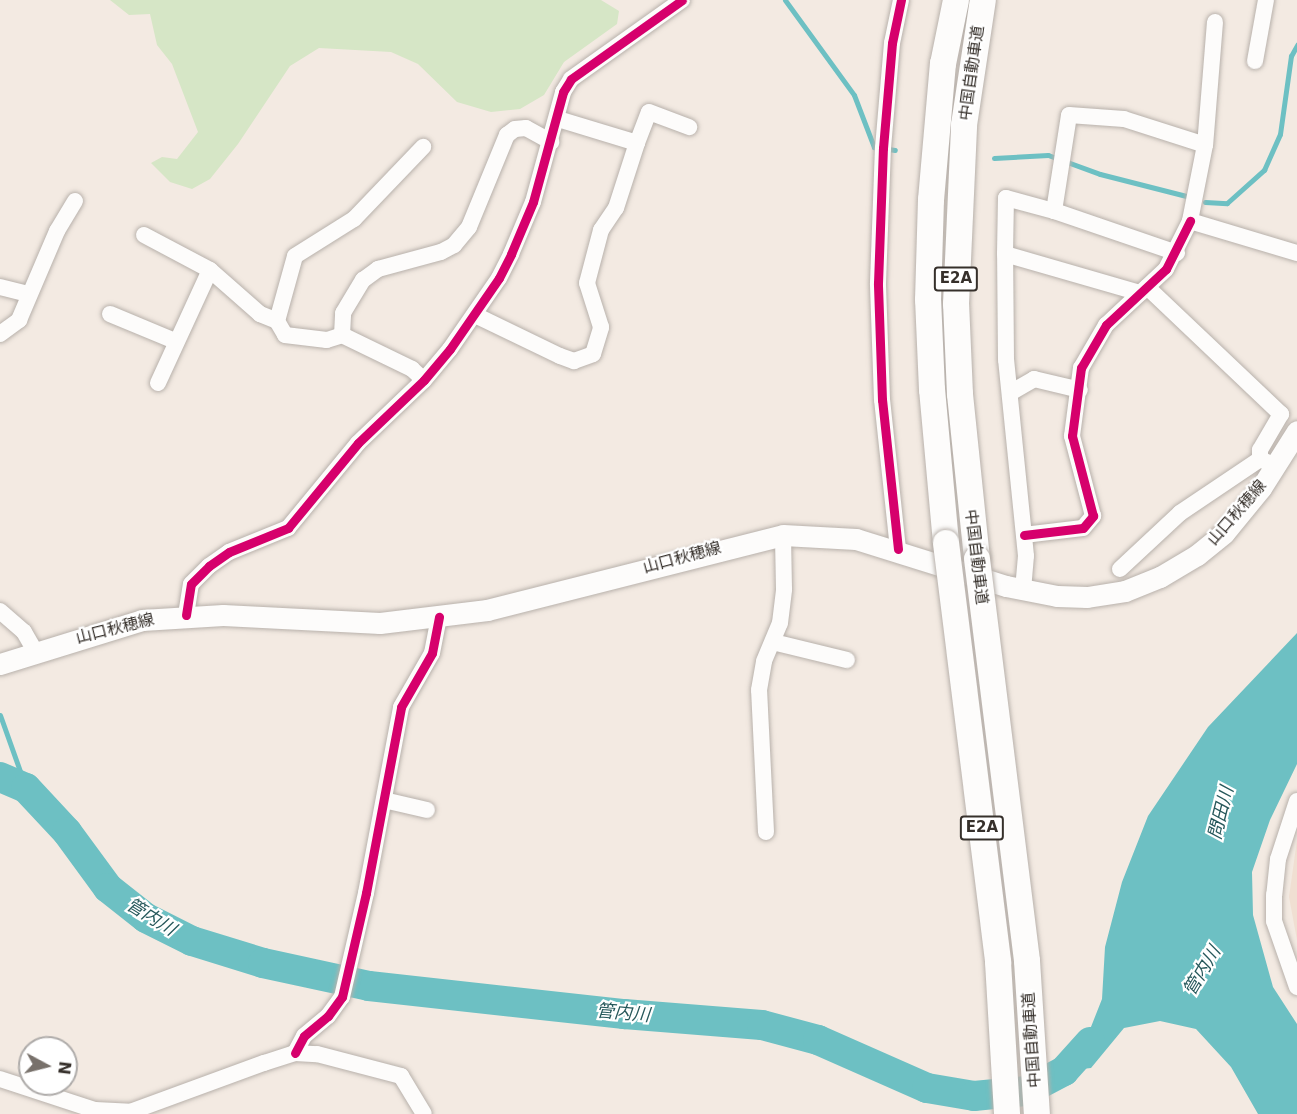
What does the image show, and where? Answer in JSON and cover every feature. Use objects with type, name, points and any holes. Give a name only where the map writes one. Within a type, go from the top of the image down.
[{"type":"highway","name":"中国自動車道","points":[[956,0],[944,64],[931,200],[928,300],[932,390],[946,543],[998,962],[1007,1114]]},
{"type":"highway","name":"中国自動車道","points":[[983,0],[964,125],[956,304],[960,394],[976,559],[1027,961],[1037,1114]]},
{"type":"main road","name":"山口秋穂線","points":[[0,664],[35,651],[142,620],[186,615],[380,623],[487,610],[783,535],[856,539],[898,549],[1023,590],[1087,597],[1125,591],[1160,577],[1197,555],[1224,533],[1268,462],[1297,431]]},
{"type":"street","points":[[186,615],[191,584],[209,566],[229,552],[288,528],[358,443],[424,381],[475,315],[511,254],[533,202],[552,142],[563,92],[571,79],[681,0]]},
{"type":"street","points":[[898,549],[882,400],[878,283],[884,136],[892,43],[901,0]]},
{"type":"street","points":[[1255,61],[1266,0]]},
{"type":"street","points":[[1024,535],[1083,528],[1094,516],[1072,436],[1080,390],[1081,368],[1106,325],[1144,290],[1177,253],[1190,221],[1205,145],[1215,22]]},
{"type":"street","points":[[475,315],[574,361],[593,354],[601,327],[587,283],[601,230],[616,208],[649,112],[689,127]]},
{"type":"street","points":[[1054,211],[1069,115],[1124,119],[1205,145]]},
{"type":"street","points":[[558,119],[637,143]]},
{"type":"street","points":[[342,335],[343,313],[363,280],[378,269],[441,252],[454,245],[469,227],[507,135],[515,129],[526,128],[552,142]]},
{"type":"street","points":[[277,321],[295,256],[354,219],[423,147]]},
{"type":"street","points":[[1023,590],[1024,535],[1006,360],[1006,198],[1054,211],[1177,253]]},
{"type":"street","points":[[0,334],[19,320],[57,231],[75,201]]},
{"type":"street","points":[[1190,221],[1297,253]]},
{"type":"street","points":[[144,234],[210,270],[260,314],[277,321],[285,335],[327,340],[342,335],[412,369],[424,381]]},
{"type":"street","points":[[1005,254],[1144,290],[1281,414],[1260,450],[1268,462],[1180,513],[1120,569]]},
{"type":"street","points":[[158,383],[175,341],[210,270]]},
{"type":"street","points":[[0,287],[29,294]]},
{"type":"street","points":[[110,314],[175,341]]},
{"type":"street","points":[[1010,393],[1034,379],[1080,390]]},
{"type":"street","points":[[766,832],[759,690],[764,661],[773,642],[784,589],[783,535]]},
{"type":"street","points":[[0,611],[24,632],[35,651]]},
{"type":"street","points":[[295,1053],[304,1036],[328,1016],[342,997],[348,959],[366,893],[401,707],[432,653],[439,617]]},
{"type":"street","points":[[773,642],[847,660]]},
{"type":"street","points":[[384,800],[427,810]]},
{"type":"street","points":[[1297,801],[1281,848],[1274,895],[1274,921],[1297,987]]},
{"type":"street","points":[[0,1078],[95,1110],[130,1112],[295,1053],[317,1054],[393,1071],[409,1084],[424,1114]]},
{"type":"shaded area","points":[[1297,840],[1297,940],[1289,897]]},
{"type":"green space","points":[[110,0],[601,0],[619,11],[617,24],[564,62],[544,95],[520,109],[491,112],[457,102],[418,64],[391,52],[319,48],[290,66],[238,144],[210,179],[192,189],[170,182],[151,163],[162,157],[177,159],[198,132],[172,64],[157,45],[150,14],[129,15]]},
{"type":"water","name":"問田川","points":[[1297,633],[1297,764],[1270,820],[1252,872],[1253,915],[1273,987],[1297,1024],[1297,1114],[1258,1114],[1231,1067],[1196,1029],[1160,1021],[1124,1028],[1091,1068],[1064,1071],[1087,1037],[1102,999],[1105,947],[1122,882],[1148,816],[1208,727]]},
{"type":"waterway","points":[[785,0],[854,95],[874,147],[895,150]]},
{"type":"waterway","points":[[1205,202],[1227,203],[1264,170],[1280,134],[1291,56],[1297,45]]},
{"type":"waterway","points":[[994,158],[1048,155],[1100,174],[1186,196]]},
{"type":"waterway","points":[[0,715],[26,788]]},
{"type":"waterway","name":"管内川","points":[[0,777],[26,788],[67,832],[108,888],[146,918],[192,941],[263,963],[369,986],[624,1014],[762,1025],[818,1040],[927,1088],[974,1096],[1026,1091],[1064,1071],[1090,1042]]},
{"type":"cycle path","points":[[186,615],[191,584],[209,566],[229,552],[288,528],[358,443],[424,380],[450,349],[499,278],[511,254],[533,202],[563,92],[571,79],[682,0]]},
{"type":"cycle path","points":[[898,549],[882,400],[878,283],[883,148],[892,43],[901,0]]},
{"type":"cycle path","points":[[1024,535],[1083,528],[1093,516],[1072,436],[1081,368],[1106,325],[1166,269],[1190,221]]},
{"type":"cycle path","points":[[295,1053],[304,1036],[328,1016],[342,997],[366,893],[401,707],[432,653],[439,617]]}]
